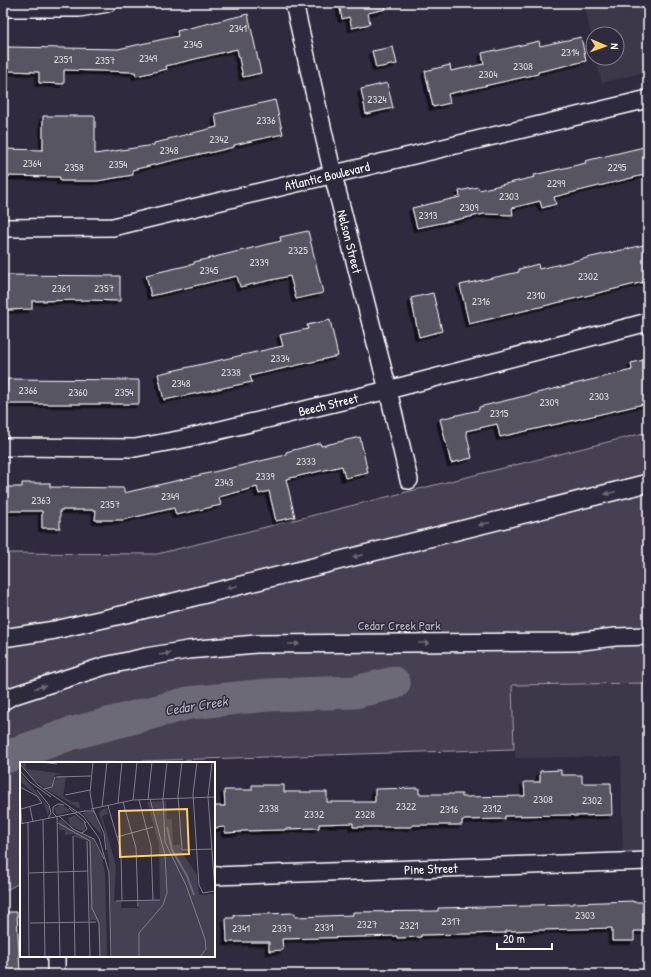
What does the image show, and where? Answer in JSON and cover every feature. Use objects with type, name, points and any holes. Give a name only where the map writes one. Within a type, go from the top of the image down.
[{"type":"street","points":[[3,8],[79,8],[108,3]]},
{"type":"street","name":"Nelson Street","points":[[294,3],[333,175],[388,390],[409,480]]},
{"type":"street","name":"Atlantic Boulevard","points":[[3,228],[113,228],[648,99]]},
{"type":"street","name":"Beech Street","points":[[3,447],[135,448],[183,439],[388,390],[648,322]]},
{"type":"street","points":[[3,638],[55,630],[130,613],[648,483]]},
{"type":"street","points":[[3,701],[12,696],[105,666],[188,650],[256,644],[574,642],[615,637],[648,636]]},
{"type":"street","name":"Pine Street","points":[[215,876],[648,861]]},
{"type":"street","points":[[56,957],[56,974]]},
{"type":"shaded area","points":[[584,3],[648,3],[648,109],[641,73],[602,83],[598,66],[625,66],[625,26],[589,26]]},
{"type":"shaded area","points":[[648,683],[648,869],[623,870],[621,757],[515,758],[512,685]]},
{"type":"green space","name":"Cedar Creek Park","points":[[648,432],[648,683],[512,685],[514,749],[141,762],[20,762],[20,883],[3,892],[3,553],[157,554]]},
{"type":"building","points":[[339,3],[385,3],[386,9],[368,13],[370,24],[352,28],[349,17],[342,19]]},
{"type":"building","points":[[248,14],[261,73],[243,77],[237,49],[166,66],[167,69],[136,76],[135,72],[64,70],[64,84],[39,83],[39,72],[7,71],[7,47],[118,49],[178,36],[177,31]]},
{"type":"building","points":[[581,37],[585,61],[538,72],[538,74],[448,94],[450,103],[433,107],[425,71],[450,65],[451,71],[484,64],[482,53],[539,41],[540,46]]},
{"type":"building","points":[[393,47],[397,64],[376,68],[372,51]]},
{"type":"building","points":[[387,83],[393,108],[366,114],[361,89]]},
{"type":"building","points":[[275,100],[283,134],[234,145],[234,147],[209,153],[132,170],[133,175],[97,181],[60,181],[60,177],[3,176],[3,149],[43,150],[43,116],[95,116],[95,154],[154,145],[154,143],[168,139],[217,127],[215,114]]},
{"type":"building","points":[[648,146],[648,174],[554,197],[556,204],[542,208],[540,201],[512,208],[513,215],[484,214],[417,228],[412,208],[460,197],[459,191],[478,187],[479,190],[535,177],[534,175]]},
{"type":"building","points":[[308,231],[323,293],[296,299],[290,276],[240,287],[237,276],[151,296],[146,275],[281,241],[280,237]]},
{"type":"building","points":[[648,244],[648,281],[469,324],[460,285],[519,272],[519,269],[538,264],[539,269]]},
{"type":"building","points":[[6,275],[120,276],[120,301],[32,301],[32,309],[6,310]]},
{"type":"building","points":[[433,293],[442,331],[419,337],[411,298]]},
{"type":"building","points":[[330,320],[338,356],[250,376],[252,382],[164,400],[158,374],[283,346],[280,335],[308,329],[307,325]]},
{"type":"building","points":[[648,359],[648,403],[500,437],[497,424],[466,431],[472,458],[451,463],[440,419],[479,410],[479,407],[632,370],[631,363]]},
{"type":"building","points":[[7,379],[139,380],[139,404],[6,404]]},
{"type":"building","points":[[360,437],[368,473],[345,478],[342,466],[286,479],[295,517],[276,521],[269,491],[259,494],[257,487],[219,497],[221,505],[176,515],[174,508],[123,520],[95,520],[96,510],[60,510],[60,528],[42,528],[42,511],[3,511],[3,487],[22,487],[22,483],[50,483],[50,487],[124,488],[124,493],[286,455],[286,452],[320,443],[321,446]]},
{"type":"building","points":[[561,770],[561,775],[582,775],[582,783],[611,783],[612,815],[505,816],[505,819],[462,820],[462,825],[412,825],[412,827],[353,827],[353,823],[319,824],[319,828],[225,833],[225,827],[215,828],[215,806],[225,806],[224,790],[252,790],[252,785],[284,785],[284,792],[327,792],[327,802],[375,802],[375,789],[419,788],[419,794],[462,794],[462,797],[525,796],[524,782],[540,782],[540,771]]},
{"type":"building","points":[[633,901],[648,902],[648,931],[634,931],[634,941],[612,941],[612,928],[506,931],[506,933],[421,935],[421,937],[397,938],[397,936],[282,939],[283,950],[269,951],[269,942],[227,942],[226,918],[234,918],[234,915],[295,913],[295,917],[353,915],[353,912],[438,911],[438,908],[531,906]]},
{"type":"building","points":[[3,912],[17,912],[20,974],[3,974]]},
{"type":"waterway","name":"Cedar Creek","points":[[3,758],[70,734],[189,703],[268,695],[355,692],[394,683]]}]
